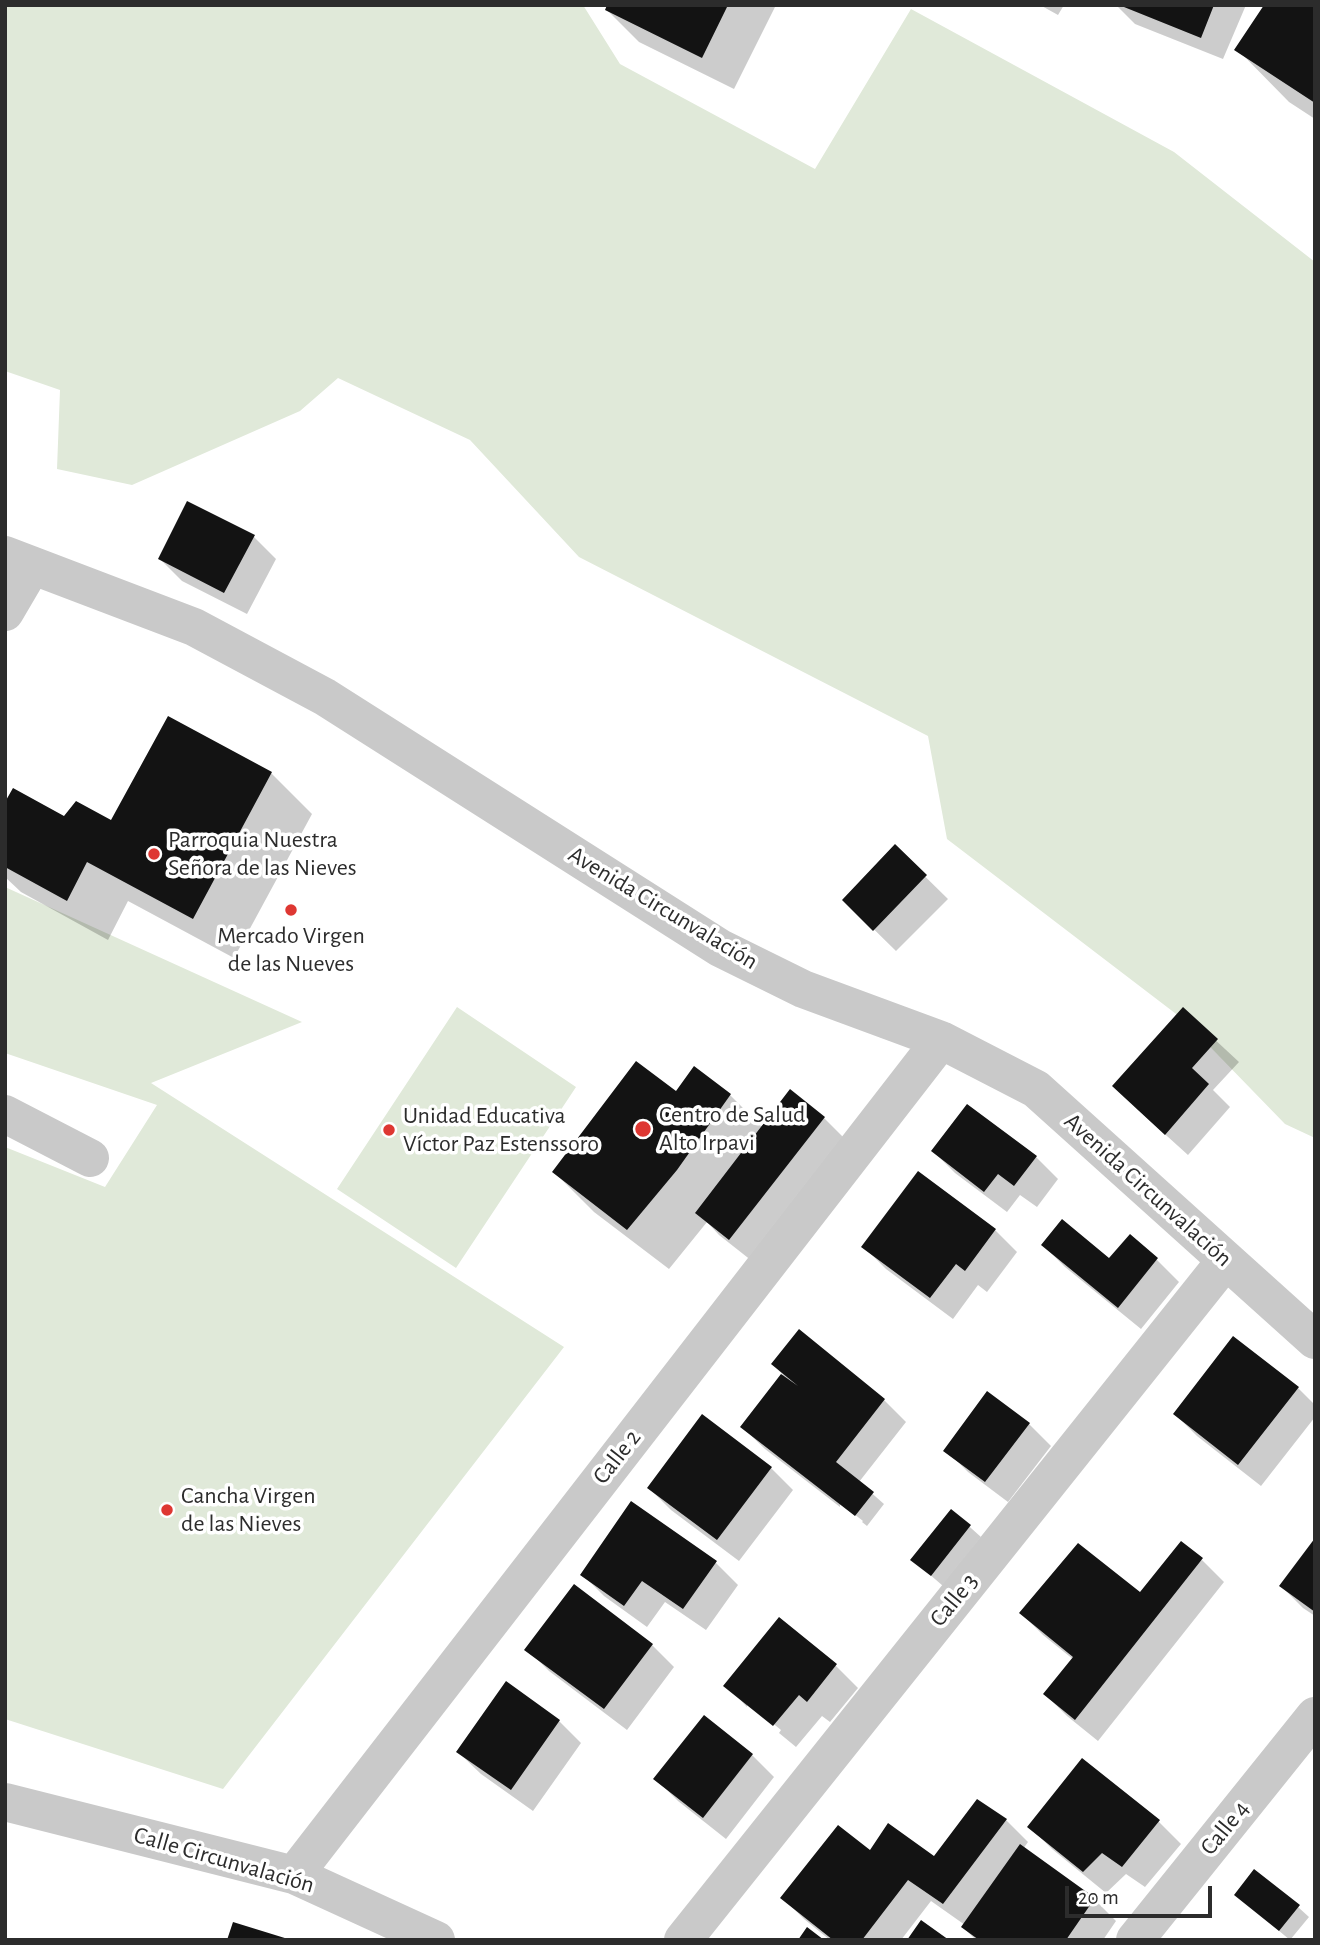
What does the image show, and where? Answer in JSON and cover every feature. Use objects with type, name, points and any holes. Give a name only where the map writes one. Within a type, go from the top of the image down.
[{"type":"street","points":[[5,612],[19,561]]},
{"type":"street","name":"Avenida Circunvalación","points":[[19,561],[194,627],[325,697],[720,948],[803,989],[941,1040],[1036,1089],[1315,1340]]},
{"type":"street","name":"Calle 2","points":[[294,1875],[941,1040]]},
{"type":"street","points":[[5,1114],[90,1158]]},
{"type":"street","name":"Calle 3","points":[[682,1940],[1226,1259]]},
{"type":"street","name":"Calle 4","points":[[1135,1940],[1315,1716]]},
{"type":"street","name":"Calle Circunvalación","points":[[5,1802],[294,1875],[436,1940]]},
{"type":"green space","points":[[5,5],[583,5],[620,64],[815,169],[911,9],[1174,152],[1315,262],[1315,1138],[1285,1124],[1184,1020],[947,839],[928,736],[579,557],[470,440],[338,378],[300,411],[132,485],[57,469],[60,390],[5,371]]},
{"type":"green space","points":[[5,887],[302,1022],[151,1083],[564,1347],[223,1789],[5,1719],[5,1147],[105,1187],[157,1105],[5,1053]]},
{"type":"green space","points":[[457,1007],[576,1087],[456,1268],[337,1189]]},
{"type":"building","points":[[607,5],[728,5],[702,58],[605,10]]},
{"type":"building","points":[[1119,5],[1214,5],[1201,38]]},
{"type":"building","points":[[1264,5],[1315,5],[1315,103],[1234,50]]},
{"type":"building","points":[[187,501],[255,535],[224,593],[158,559]]},
{"type":"building","points":[[168,716],[272,772],[193,919],[87,862],[67,901],[5,867],[5,802],[13,788],[64,816],[76,801],[111,820]]},
{"type":"building","points":[[895,844],[927,875],[873,931],[842,900]]},
{"type":"building","points":[[1183,1007],[1218,1039],[1192,1068],[1209,1084],[1165,1135],[1112,1086]]},
{"type":"building","points":[[636,1061],[676,1091],[694,1066],[731,1094],[677,1170],[627,1230],[552,1172]]},
{"type":"building","points":[[790,1089],[825,1117],[729,1240],[695,1213]]},
{"type":"building","points":[[967,1104],[1037,1156],[1014,1186],[998,1174],[984,1192],[931,1151]]},
{"type":"building","points":[[918,1171],[996,1229],[965,1271],[956,1264],[930,1298],[861,1247]]},
{"type":"building","points":[[1062,1219],[1109,1258],[1130,1234],[1158,1258],[1118,1308],[1041,1245]]},
{"type":"building","points":[[799,1329],[885,1399],[836,1462],[874,1492],[855,1516],[740,1427],[781,1374],[798,1386],[771,1364]]},
{"type":"building","points":[[1233,1336],[1299,1387],[1238,1465],[1173,1414]]},
{"type":"building","points":[[987,1391],[1030,1423],[985,1482],[943,1451]]},
{"type":"building","points":[[702,1414],[772,1467],[717,1540],[647,1488]]},
{"type":"building","points":[[631,1501],[717,1561],[683,1609],[642,1581],[624,1606],[580,1575]]},
{"type":"building","points":[[951,1509],[971,1525],[931,1576],[910,1560]]},
{"type":"building","points":[[1315,1538],[1315,1612],[1279,1586]]},
{"type":"building","points":[[1181,1541],[1203,1558],[1075,1720],[1043,1694],[1073,1657],[1019,1613],[1078,1543],[1140,1592]]},
{"type":"building","points":[[574,1584],[653,1644],[604,1709],[524,1650]]},
{"type":"building","points":[[779,1617],[837,1664],[807,1702],[799,1695],[773,1726],[723,1686]]},
{"type":"building","points":[[506,1681],[560,1720],[511,1790],[456,1752]]},
{"type":"building","points":[[704,1715],[753,1754],[703,1818],[653,1779]]},
{"type":"building","points":[[1082,1758],[1160,1820],[1122,1867],[1102,1853],[1083,1872],[1027,1827]]},
{"type":"building","points":[[977,1799],[1007,1819],[943,1904],[908,1880],[862,1940],[833,1940],[780,1898],[838,1825],[870,1850],[888,1823],[934,1856]]},
{"type":"building","points":[[1020,1844],[1095,1898],[1066,1940],[979,1940],[961,1927]]},
{"type":"building","points":[[1254,1869],[1300,1905],[1279,1931],[1234,1895]]},
{"type":"building","points":[[921,1920],[949,1940],[907,1940]]},
{"type":"building","points":[[233,1922],[288,1939],[288,1940],[227,1940]]},
{"type":"building","points":[[807,1927],[824,1940],[798,1940]]},
{"type":"place","name":"Parroquia Nuestra Señora de las Nieves","points":[[154,854]]},
{"type":"place","name":"Mercado Virgen de las Nueves","points":[[291,910]]},
{"type":"place","name":"Centro de Salud Alto Irpavi","points":[[643,1129]]},
{"type":"place","name":"Unidad Educativa Víctor Paz Estenssoro","points":[[389,1130]]},
{"type":"place","name":"Cancha Virgen de las Nieves","points":[[167,1510]]}]
